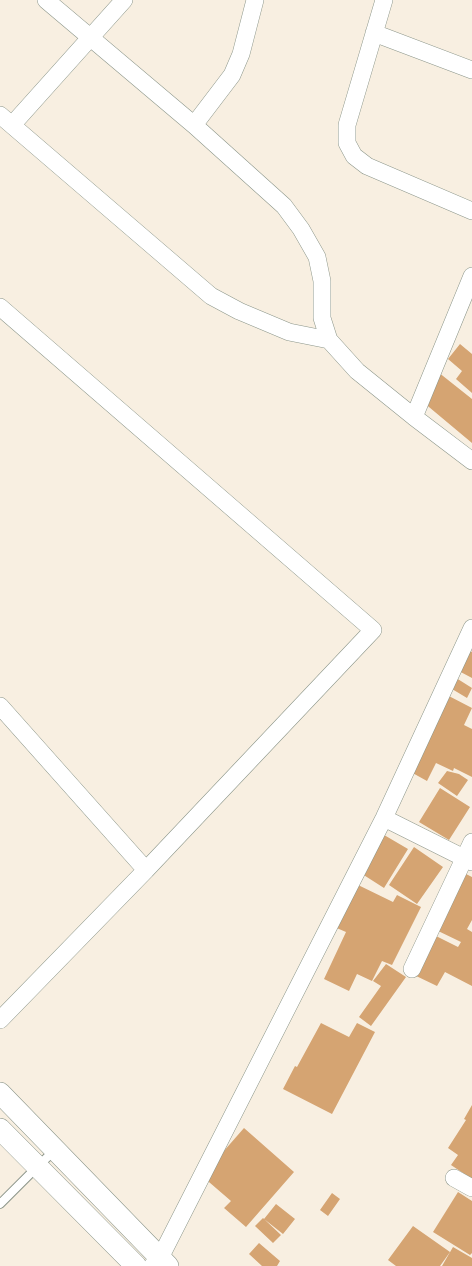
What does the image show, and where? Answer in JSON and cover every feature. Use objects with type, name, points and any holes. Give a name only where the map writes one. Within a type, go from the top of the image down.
[{"type":"street","points":[[46,0],[194,125],[284,206],[301,229],[317,257],[322,282],[322,318],[329,340],[357,371],[472,461]]},
{"type":"street","points":[[124,0],[90,37],[6,120],[211,296],[239,312],[289,332],[329,340]]},
{"type":"street","points":[[194,125],[232,76],[243,47],[255,0]]},
{"type":"street","points":[[384,0],[347,125],[347,143],[354,156],[367,166],[472,210]]},
{"type":"street","points":[[374,33],[472,70]]},
{"type":"street","points":[[414,417],[472,276]]},
{"type":"street","points":[[0,307],[373,630],[146,870],[0,1020]]},
{"type":"street","points":[[0,1093],[56,1150],[160,1263],[384,818],[472,628]]},
{"type":"street","points":[[0,706],[146,870]]},
{"type":"street","points":[[384,818],[468,860]]},
{"type":"street","points":[[412,969],[468,860],[472,842]]},
{"type":"street","points":[[0,1129],[136,1266]]},
{"type":"street","points":[[454,1178],[472,1188]]},
{"type":"lane","points":[[0,1204],[56,1150]]},
{"type":"building","points":[[460,344],[472,354],[472,393],[456,379],[462,371],[448,359]]},
{"type":"building","points":[[438,372],[472,399],[472,443],[423,402]]},
{"type":"building","points":[[464,648],[472,652],[472,678],[455,669]]},
{"type":"building","points":[[453,676],[472,688],[467,698],[447,686]]},
{"type":"building","points":[[445,694],[472,708],[464,725],[472,729],[472,777],[454,768],[453,771],[436,763],[427,781],[409,771]]},
{"type":"building","points":[[447,771],[459,774],[468,780],[457,796],[438,783]]},
{"type":"building","points":[[440,788],[470,807],[449,840],[419,822]]},
{"type":"building","points":[[379,832],[408,849],[384,888],[359,872]]},
{"type":"building","points":[[414,847],[443,867],[417,904],[389,885]]},
{"type":"building","points":[[462,872],[472,877],[472,920],[467,929],[472,932],[472,986],[445,972],[437,986],[412,974],[432,934],[458,947],[461,942],[434,929]]},
{"type":"building","points":[[354,883],[393,902],[397,895],[421,907],[392,965],[382,961],[372,981],[357,974],[349,991],[324,979],[346,932],[332,926]]},
{"type":"building","points":[[386,964],[406,977],[371,1026],[359,1017],[381,986],[373,981]]},
{"type":"building","points":[[321,1023],[349,1037],[357,1023],[375,1032],[332,1114],[283,1089]]},
{"type":"building","points":[[472,1105],[472,1179],[451,1165],[458,1155],[448,1148],[466,1120],[464,1119]]},
{"type":"building","points":[[244,1128],[294,1172],[246,1227],[224,1208],[231,1201],[202,1176]]},
{"type":"building","points":[[458,1192],[472,1201],[472,1253],[470,1255],[433,1232]]},
{"type":"building","points":[[332,1193],[340,1199],[328,1216],[320,1210]]},
{"type":"building","points":[[276,1204],[295,1219],[283,1234],[264,1219]]},
{"type":"building","points":[[263,1218],[281,1235],[273,1243],[255,1226]]},
{"type":"building","points":[[413,1226],[450,1252],[440,1266],[396,1266],[388,1260]]},
{"type":"building","points":[[259,1243],[280,1261],[277,1266],[262,1266],[249,1254]]},
{"type":"building","points":[[453,1247],[472,1258],[472,1266],[442,1266]]}]
